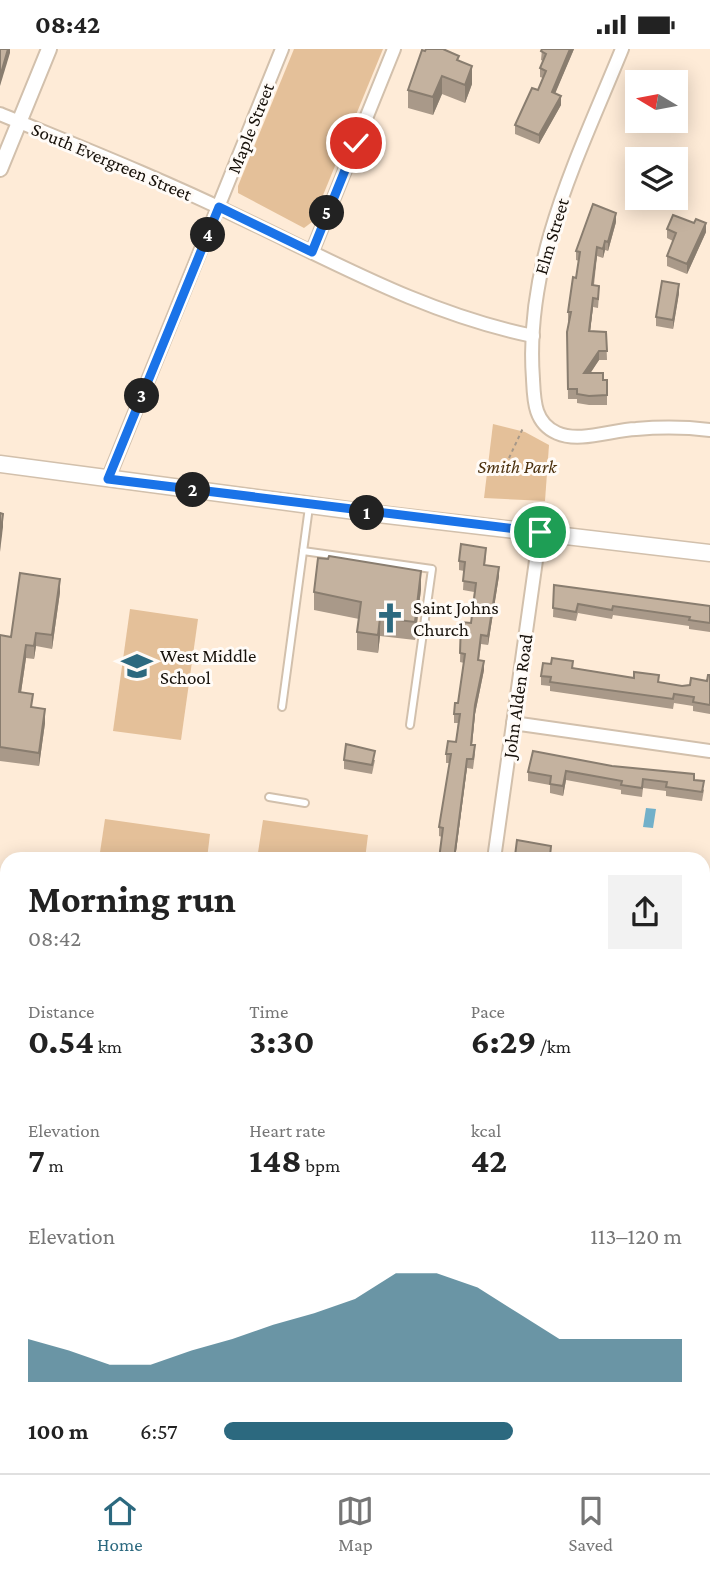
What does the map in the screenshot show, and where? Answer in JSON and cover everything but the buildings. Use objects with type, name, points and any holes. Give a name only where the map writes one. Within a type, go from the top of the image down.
[{"type":"main road","points":[[0,464],[310,505],[710,552]]},
{"type":"street","points":[[0,169],[49,49]]},
{"type":"street","name":"Maple Street","points":[[108,479],[282,49]]},
{"type":"street","points":[[312,252],[394,49]]},
{"type":"street","name":"Elm Street","points":[[622,49],[547,241],[534,307],[535,406],[549,429],[573,436],[645,429],[710,430]]},
{"type":"street","name":"South Evergreen Street","points":[[0,114],[166,182],[426,306],[479,324],[533,336]]},
{"type":"street","name":"John Alden Road","points":[[495,852],[540,532]]},
{"type":"street","points":[[513,723],[710,751]]},
{"type":"lane","points":[[282,707],[310,505]]},
{"type":"lane","points":[[303,551],[432,569],[410,725]]},
{"type":"lane","points":[[269,797],[305,803]]},
{"type":"path","points":[[509,459],[523,428]]},
{"type":"green space","points":[[294,49],[383,49],[312,222],[304,228],[238,193],[238,186]]},
{"type":"green space","name":"Smith Park","points":[[493,424],[525,432],[549,445],[545,501],[484,498]]},
{"type":"green space","points":[[130,609],[198,619],[181,740],[113,731]]},
{"type":"green space","points":[[105,819],[210,834],[208,852],[100,852]]},
{"type":"green space","points":[[263,820],[368,835],[366,852],[258,852]]},
{"type":"water","points":[[646,808],[656,809],[653,828],[643,827]]},
{"type":"place","name":"Saint Johns Church","points":[[390,618]]},
{"type":"place","name":"West Middle School","points":[[137,666]]},
{"type":"route","points":[[356,143],[312,252],[219,207],[108,479],[540,532]]}]
